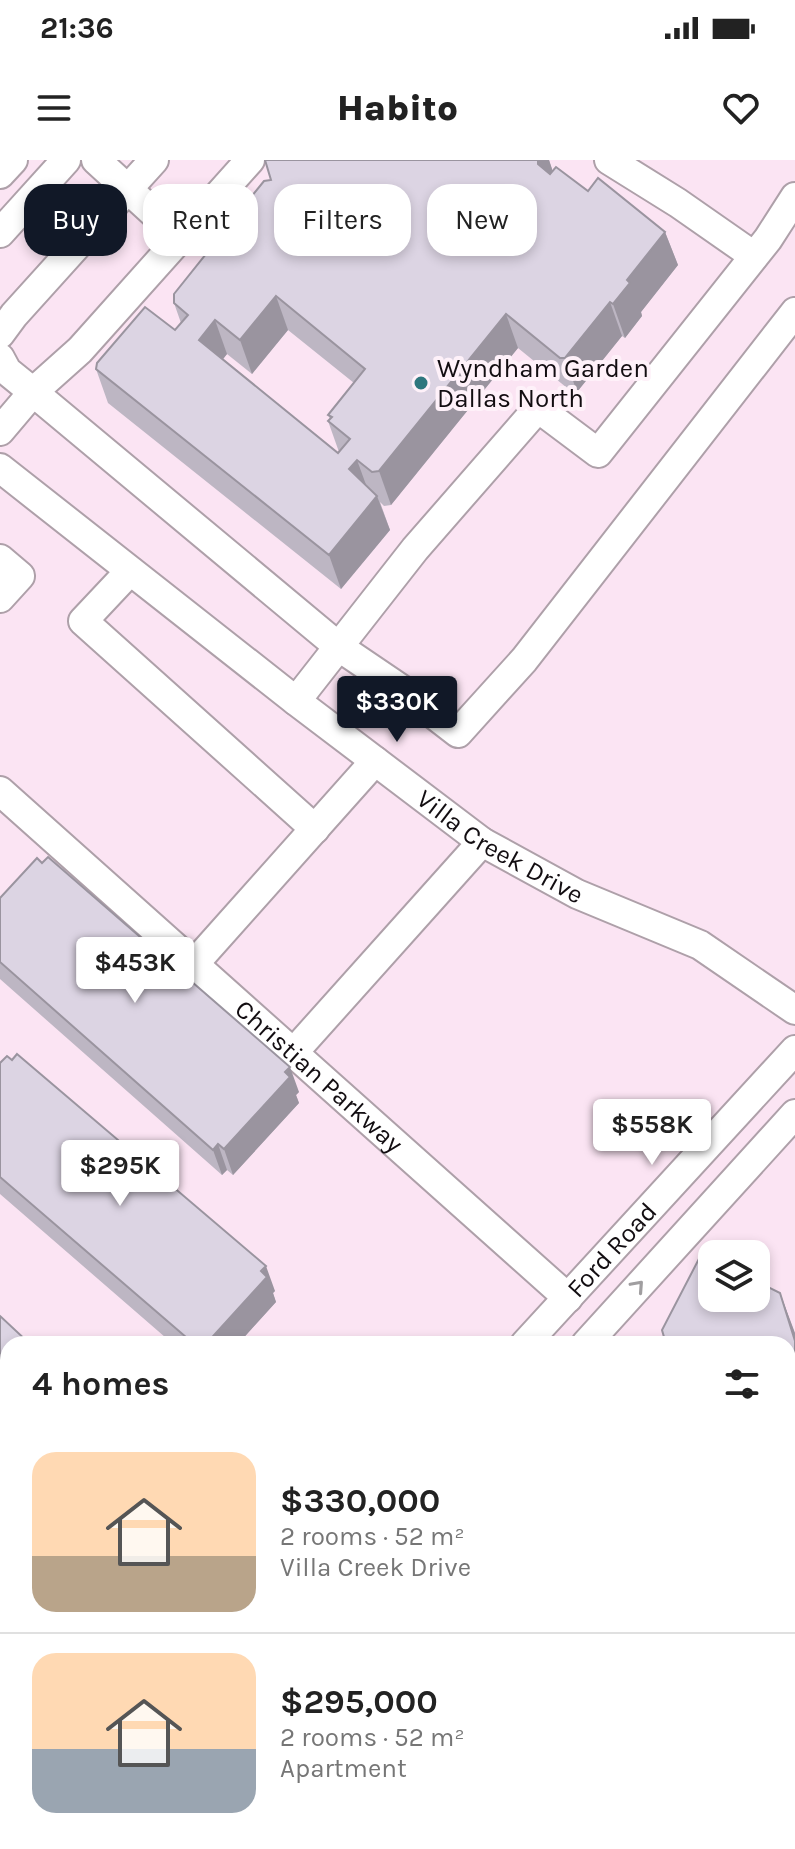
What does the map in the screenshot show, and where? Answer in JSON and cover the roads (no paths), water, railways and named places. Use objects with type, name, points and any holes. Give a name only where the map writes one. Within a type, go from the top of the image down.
[{"type":"street","points":[[0,174],[13,160]]},
{"type":"street","points":[[0,233],[66,160]]},
{"type":"street","points":[[96,160],[122,184]]},
{"type":"street","points":[[143,203],[127,189],[154,160]]},
{"type":"street","points":[[228,184],[250,160]]},
{"type":"street","points":[[609,160],[754,256]]},
{"type":"street","points":[[296,701],[415,549],[538,408],[598,453],[792,207]]},
{"type":"street","points":[[0,334],[67,256]]},
{"type":"street","points":[[0,431],[33,392],[80,350],[163,256]]},
{"type":"street","points":[[0,358],[7,371],[339,647],[458,733],[524,660],[795,312]]},
{"type":"street","name":"Villa Creek Drive","points":[[0,468],[296,701],[482,842],[577,894],[700,945],[795,1010]]},
{"type":"street","points":[[0,559],[20,576],[0,598]]},
{"type":"street","points":[[130,571],[83,621],[315,829]]},
{"type":"street","points":[[194,964],[375,761]]},
{"type":"street","name":"Christian Parkway","points":[[0,791],[568,1298]]},
{"type":"street","points":[[293,1053],[482,842]]},
{"type":"street","name":"Ford Road","points":[[532,1336],[795,1050]]},
{"type":"street","name":"Ford Road","points":[[593,1336],[795,1114]]},
{"type":"place","name":"Wyndham Garden Dallas North","points":[[421,383]]}]
